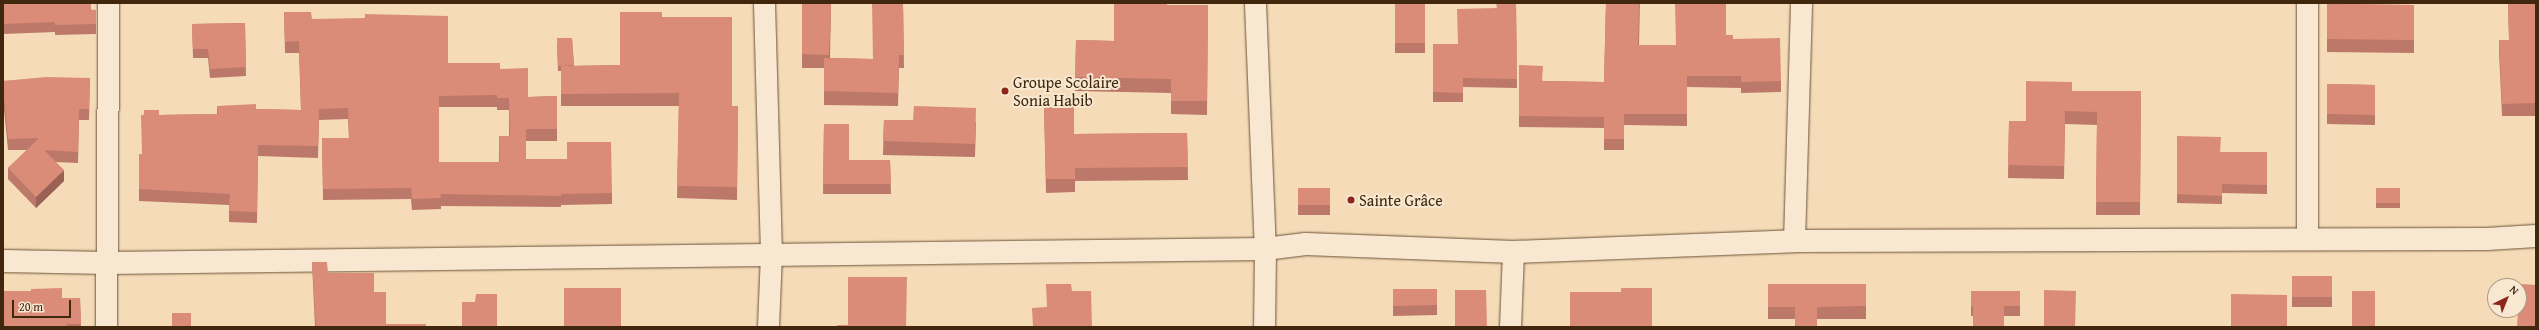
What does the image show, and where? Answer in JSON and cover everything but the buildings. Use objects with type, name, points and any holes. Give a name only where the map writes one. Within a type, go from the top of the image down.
[{"type":"street","points":[[106,327],[108,3]]},
{"type":"street","points":[[764,3],[771,254],[768,327]]},
{"type":"street","points":[[1255,3],[1265,249],[1264,327]]},
{"type":"street","points":[[1794,241],[1802,3]]},
{"type":"street","points":[[2307,3],[2307,239]]},
{"type":"street","points":[[3,261],[107,263],[1265,249],[1306,244],[1513,252],[1794,241],[2487,239],[2536,236]]},
{"type":"street","points":[[1510,327],[1513,252]]},
{"type":"place","name":"Groupe Scolaire Sonia Habib","points":[[1005,91]]},
{"type":"place","name":"Sainte Grâce","points":[[1351,200]]}]
